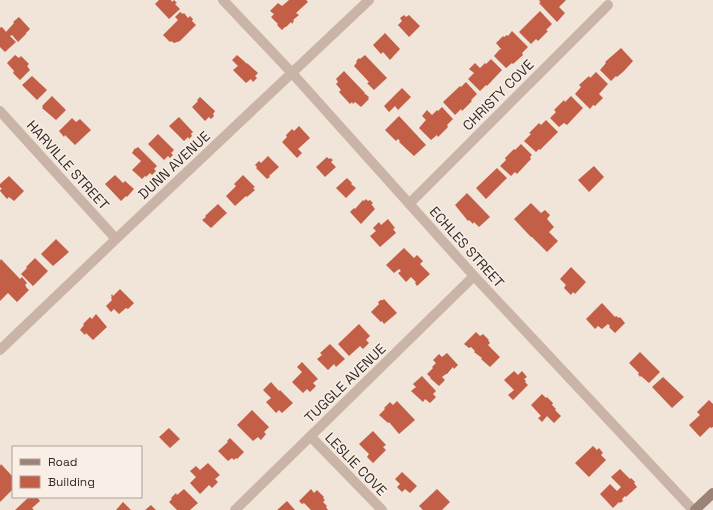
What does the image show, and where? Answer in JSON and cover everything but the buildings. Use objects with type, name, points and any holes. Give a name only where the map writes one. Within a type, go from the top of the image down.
[{"type":"main road","points":[[694,510],[713,493]]},
{"type":"street","name":"ECHLES STREET","points":[[223,0],[292,73],[474,276],[694,510]]},
{"type":"street","name":"DUNN AVENUE","points":[[0,350],[369,0]]},
{"type":"street","name":"CHRISTY COVE","points":[[409,204],[608,5]]},
{"type":"street","name":"HARVILLE STREET","points":[[0,111],[116,239]]},
{"type":"street","name":"TUGGLE AVENUE","points":[[235,510],[474,276]]},
{"type":"street","name":"LESLIE COVE","points":[[310,437],[382,510]]}]
